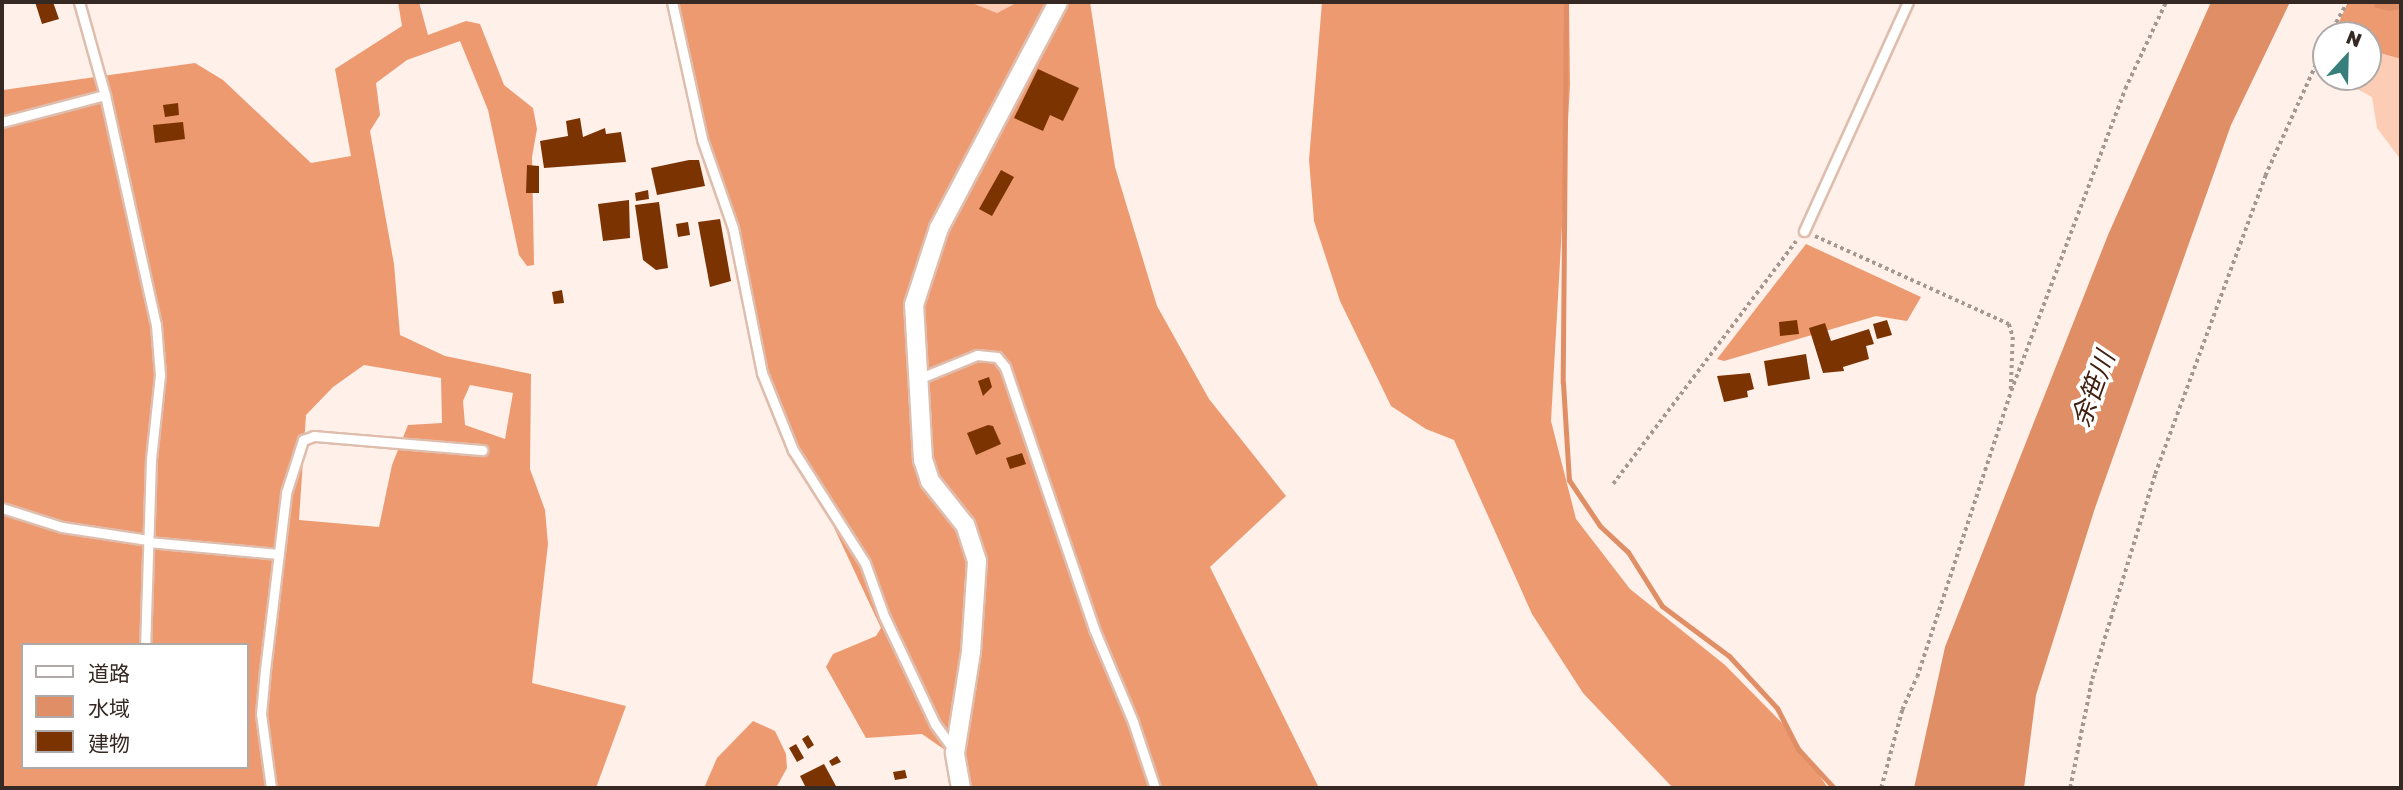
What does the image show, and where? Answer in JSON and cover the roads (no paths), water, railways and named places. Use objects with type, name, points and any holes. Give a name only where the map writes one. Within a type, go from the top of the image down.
[{"type":"street","points":[[961,788],[955,752],[971,652],[977,561],[965,525],[930,481],[923,460],[913,329],[917,286],[939,228],[1058,2]]},
{"type":"lane","points":[[79,2],[105,95],[156,326],[160,375],[148,541],[145,643]]},
{"type":"lane","points":[[672,2],[702,139],[733,228],[762,373],[793,450],[865,562],[884,617],[935,724],[955,752]]},
{"type":"lane","points":[[1804,231],[1908,2]]},
{"type":"lane","points":[[2,122],[105,95]]},
{"type":"lane","points":[[916,380],[977,355],[997,357],[1005,367],[1090,618],[1155,788]]},
{"type":"lane","points":[[271,788],[261,714],[286,493],[303,440],[314,436],[482,450]]},
{"type":"lane","points":[[2,508],[62,527],[148,541],[278,554]]},
{"type":"water","name":"余笹川","points":[[2211,2],[2290,2],[2231,125],[2095,508],[2036,695],[2024,788],[1914,788],[1945,647],[2108,235]]},
{"type":"water","points":[[2376,2],[2401,2],[2401,9],[2389,11],[2374,7]]},
{"type":"waterway","points":[[1566,2],[1563,383],[1569,480],[1600,526],[1628,552],[1662,606],[1729,656],[1777,708],[1798,749],[1834,788]]}]
